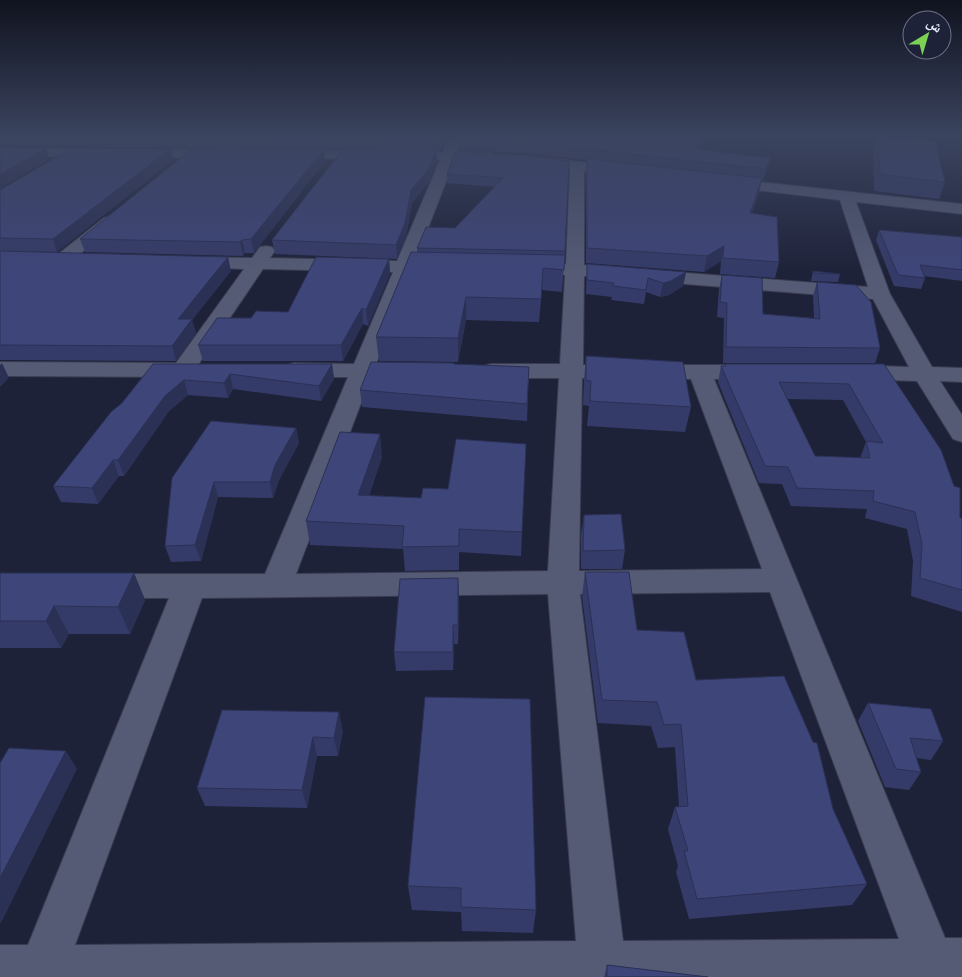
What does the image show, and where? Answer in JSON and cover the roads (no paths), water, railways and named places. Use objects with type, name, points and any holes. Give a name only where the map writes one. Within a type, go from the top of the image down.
[{"type":"street","points":[[276,586],[364,370],[438,181]]},
{"type":"street","points":[[577,181],[563,582],[603,971]]},
{"type":"street","points":[[711,181],[962,209]]},
{"type":"street","points":[[846,196],[880,294],[923,372],[962,434]]},
{"type":"street","points":[[92,260],[54,259],[124,210]]},
{"type":"street","points":[[184,370],[257,263],[275,240]]},
{"type":"street","points":[[170,261],[461,268]]},
{"type":"street","points":[[509,269],[575,270],[880,294]]},
{"type":"street","points":[[0,369],[212,370]]},
{"type":"street","points":[[269,370],[423,371]]},
{"type":"street","points":[[472,371],[778,372]]},
{"type":"street","points":[[190,586],[27,971],[603,971],[944,967],[782,580],[700,372]]},
{"type":"street","points":[[826,372],[923,372],[962,375]]},
{"type":"street","points":[[76,586],[276,586],[782,580]]}]
